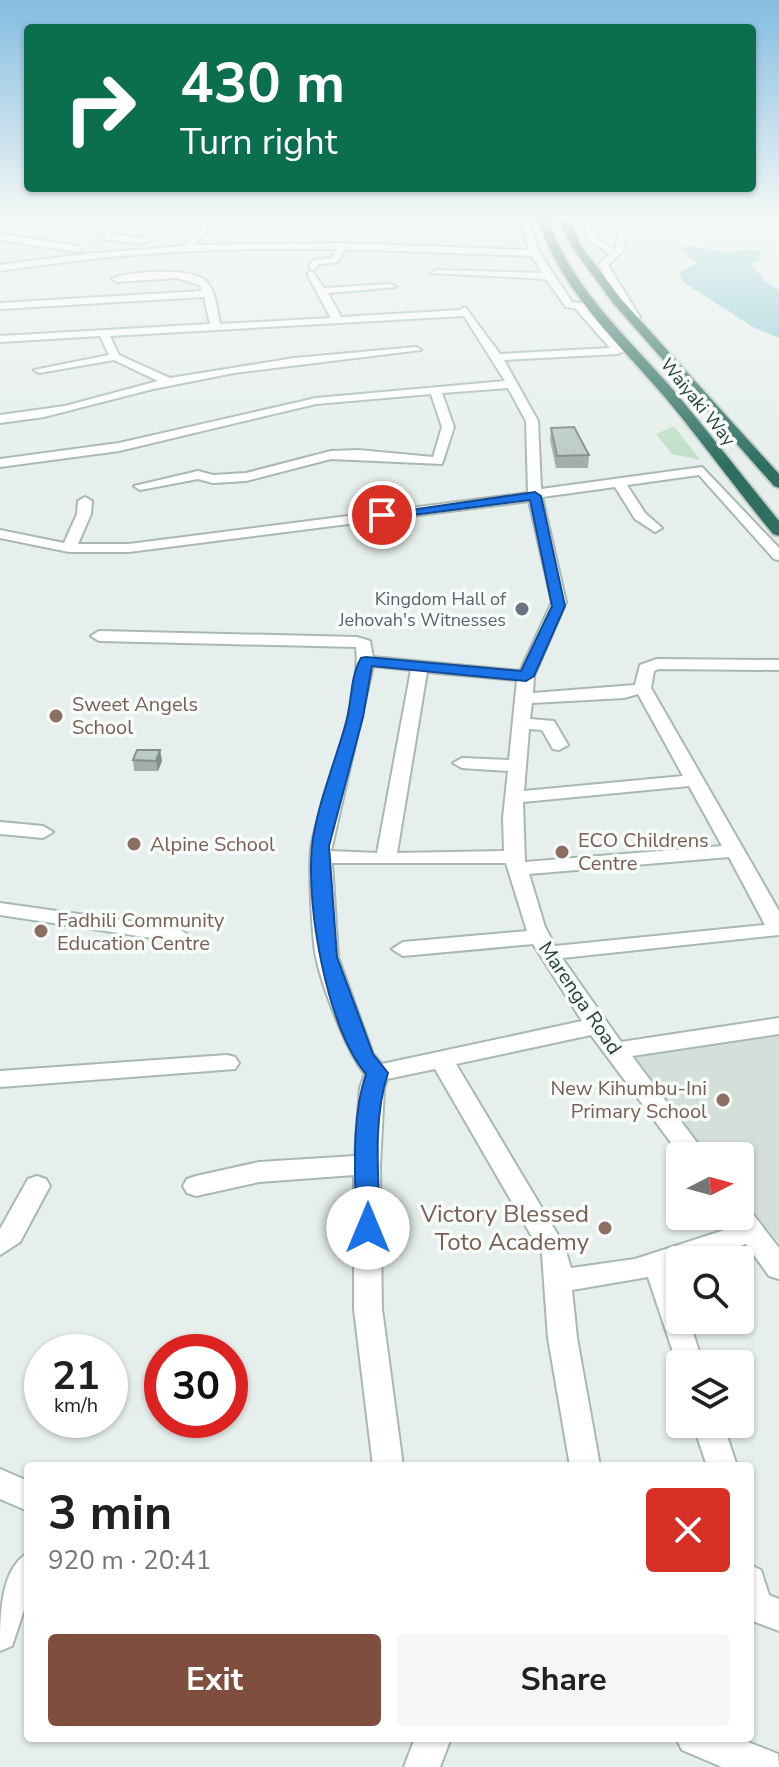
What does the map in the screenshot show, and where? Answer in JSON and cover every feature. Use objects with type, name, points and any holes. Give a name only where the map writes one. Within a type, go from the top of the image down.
[{"type":"highway","name":"Waiyaki Way","points":[[581,298],[779,531]]},
{"type":"highway","name":"Waiyaki Way","points":[[615,298],[778,482]]},
{"type":"highway","points":[[585,305],[617,301]]},
{"type":"street","points":[[0,306],[129,298]]},
{"type":"street","points":[[207,298],[216,327]]},
{"type":"street","points":[[326,298],[337,319]]},
{"type":"street","points":[[564,298],[569,305],[585,305]]},
{"type":"street","points":[[625,298],[637,315]]},
{"type":"street","points":[[0,339],[466,311],[497,357],[532,421],[535,495],[559,606],[526,676],[366,661]]},
{"type":"street","points":[[104,334],[115,357]]},
{"type":"street","points":[[497,357],[612,353],[618,351],[621,345]]},
{"type":"street","points":[[0,419],[69,410],[169,382],[284,361],[416,350]]},
{"type":"street","points":[[39,370],[115,357],[169,382]]},
{"type":"street","points":[[0,463],[119,447],[293,405],[513,384]]},
{"type":"street","points":[[140,486],[198,475],[208,480],[234,478],[335,454],[438,461],[448,427],[435,390]]},
{"type":"street","points":[[0,534],[69,548],[129,548],[535,495],[684,468],[729,469]]},
{"type":"street","points":[[684,468],[702,471],[729,469]]},
{"type":"street","points":[[702,471],[779,556]]},
{"type":"street","points":[[618,481],[640,516],[655,528]]},
{"type":"street","points":[[69,548],[84,514],[85,501]]},
{"type":"street","points":[[99,636],[364,644],[366,661],[355,717],[321,846],[327,957],[363,1057],[377,1073]]},
{"type":"street","points":[[403,949],[544,945],[771,931],[778,928],[643,688],[646,668],[657,664],[779,665]]},
{"type":"street","points":[[386,859],[420,666]]},
{"type":"street","name":"Marenga Road","points":[[526,676],[515,797],[515,863],[544,945],[596,1026],[684,1142]]},
{"type":"street","points":[[524,698],[624,693],[643,688]]},
{"type":"street","points":[[521,723],[548,725],[559,745]]},
{"type":"street","points":[[462,763],[518,766]]},
{"type":"street","points":[[515,797],[695,780]]},
{"type":"street","points":[[0,828],[43,832]]},
{"type":"street","points":[[323,857],[515,863],[736,851]]},
{"type":"street","points":[[0,909],[178,935]]},
{"type":"street","points":[[377,1073],[596,1026]]},
{"type":"street","points":[[614,1051],[779,1026]]},
{"type":"street","points":[[441,1058],[555,1253],[561,1279],[558,1293],[560,1325],[584,1462]]},
{"type":"street","points":[[0,1079],[227,1063]]},
{"type":"street","points":[[377,1073],[372,1088],[367,1165],[369,1323],[387,1462]]},
{"type":"street","points":[[196,1186],[259,1172],[367,1165]]},
{"type":"street","points":[[0,1244],[11,1235],[37,1186]]},
{"type":"street","points":[[561,1279],[616,1276],[658,1264],[731,1230]]},
{"type":"street","points":[[751,1230],[779,1268]]},
{"type":"street","points":[[658,1264],[685,1350]]},
{"type":"street","points":[[713,1438],[721,1462]]},
{"type":"street","points":[[0,1483],[24,1495]]},
{"type":"street","points":[[0,1634],[18,1578],[24,1573]]},
{"type":"street","points":[[422,1767],[431,1742]]},
{"type":"street","points":[[704,1742],[765,1767]]},
{"type":"shaded area","name":"New Kihumbu-Ini Primary School","points":[[779,1027],[779,1243],[754,1214],[754,1142],[699,1142],[625,1043]]},
{"type":"green space","points":[[674,426],[700,460],[672,454],[656,434]]},
{"type":"water","points":[[709,298],[779,298],[779,338],[753,327]]},
{"type":"building","points":[[574,427],[589,455],[557,456],[551,428]]},
{"type":"building","points":[[137,750],[160,750],[156,761],[133,760]]},
{"type":"place","name":"Kingdom Hall of Jehovah's Witnesses","points":[[522,609]]},
{"type":"place","name":"Sweet Angels School","points":[[56,716]]},
{"type":"place","name":"Alpine School","points":[[134,844]]},
{"type":"place","name":"ECO Childrens Centre","points":[[562,852]]},
{"type":"place","name":"Fadhili Community Education Centre","points":[[41,931]]},
{"type":"place","name":"New Kihumbu-Ini Primary School","points":[[723,1100]]},
{"type":"place","name":"Victory Blessed Toto Academy","points":[[605,1228]]},
{"type":"route","points":[[368,1228],[367,1165],[372,1088],[377,1073],[363,1057],[327,957],[321,846],[355,717],[364,667],[366,661],[526,676],[559,606],[535,496],[382,515]]}]
